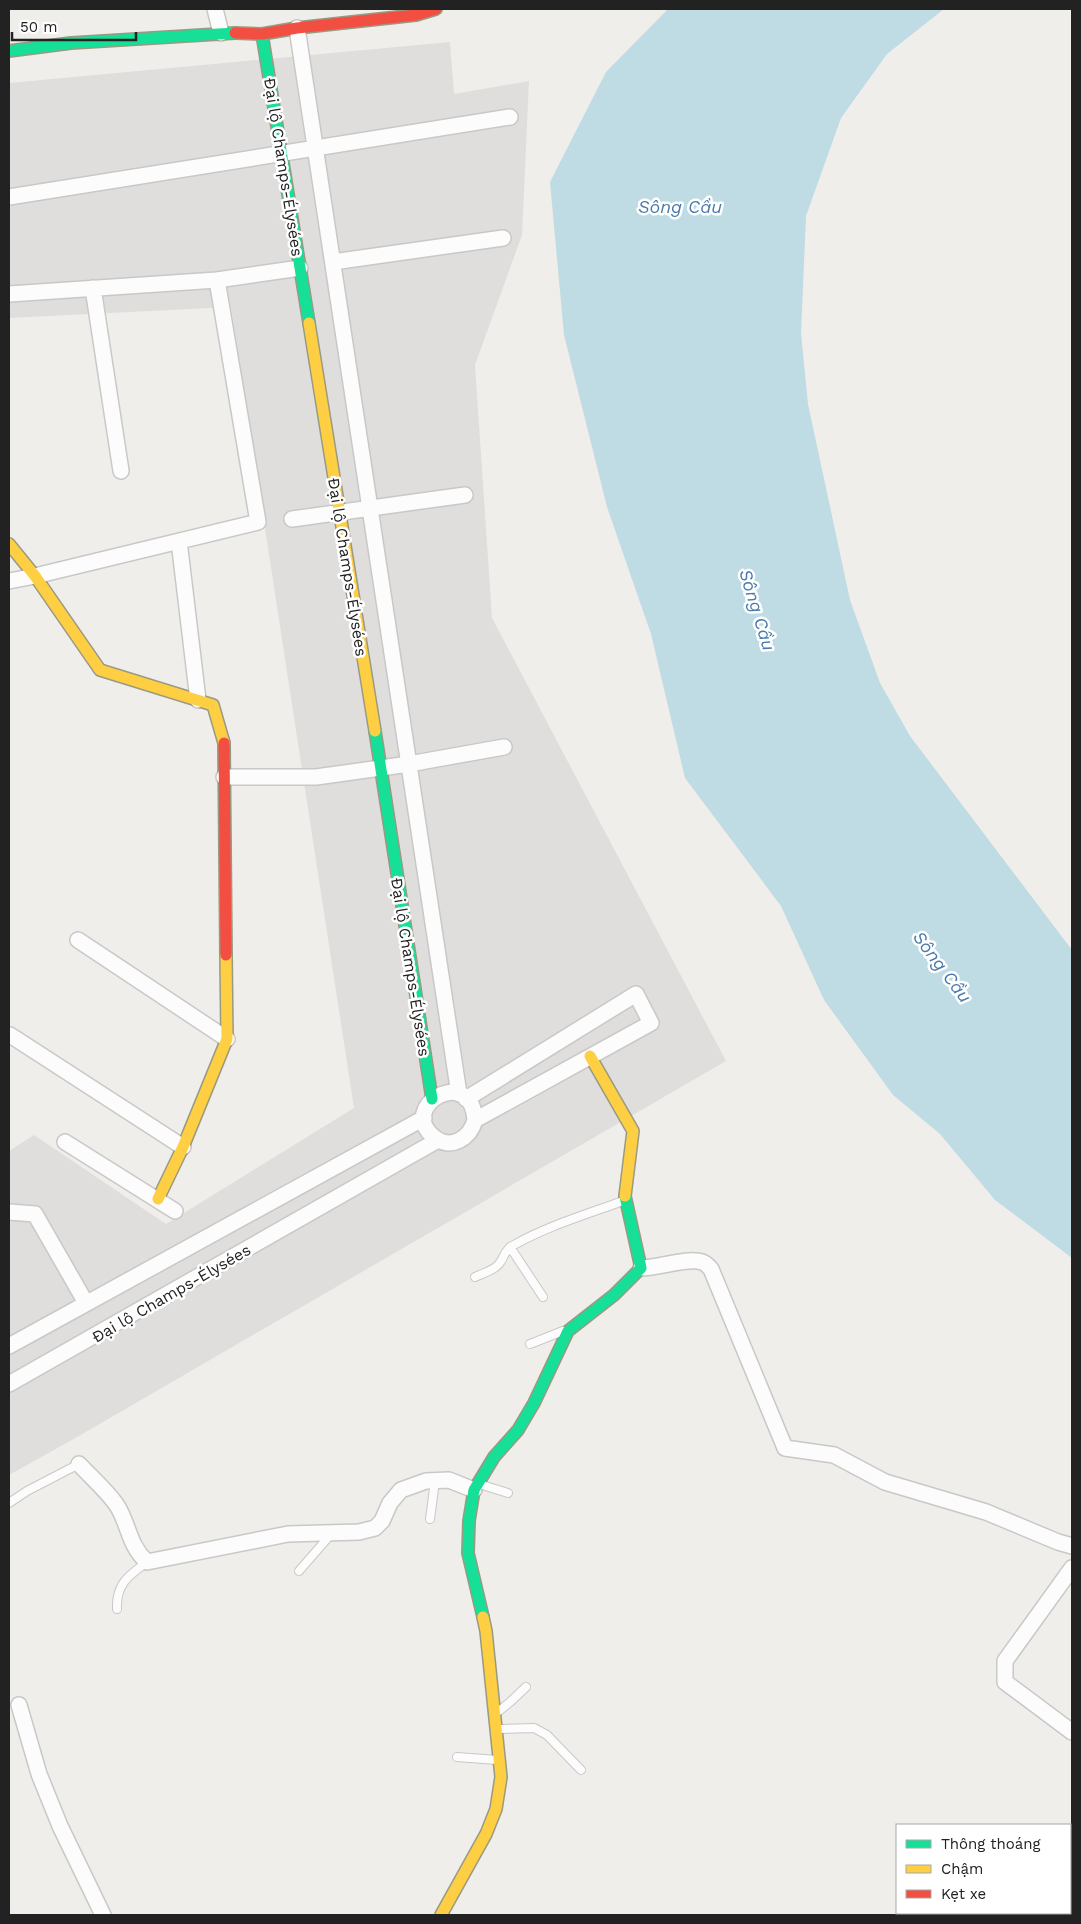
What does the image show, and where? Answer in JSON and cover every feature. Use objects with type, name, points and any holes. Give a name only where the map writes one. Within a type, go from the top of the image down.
[{"type":"street","points":[[216,9],[221,33]]},
{"type":"street","points":[[9,50],[71,43],[221,33],[262,34],[297,28],[416,15],[436,9]]},
{"type":"street","name":"Đại lộ Champs-Élysées","points":[[9,1384],[438,1140],[446,1143],[462,1140],[473,1128],[474,1112],[463,1096],[409,764],[297,28]]},
{"type":"street","name":"Đại lộ Champs-Élysées","points":[[262,34],[381,767],[432,1099]]},
{"type":"street","points":[[9,197],[510,117]]},
{"type":"street","points":[[332,262],[502,238]]},
{"type":"street","points":[[9,294],[217,280],[300,268]]},
{"type":"street","points":[[9,581],[258,522],[217,280]]},
{"type":"street","points":[[94,288],[121,471]]},
{"type":"street","points":[[292,519],[465,495]]},
{"type":"street","points":[[179,541],[198,700]]},
{"type":"street","points":[[9,544],[35,576],[100,670],[213,705],[224,746],[227,1039],[183,1147],[158,1199]]},
{"type":"street","points":[[224,777],[316,777],[409,764],[504,747]]},
{"type":"street","points":[[78,940],[227,1039]]},
{"type":"street","name":"Đại lộ Champs-Élysées","points":[[463,1096],[636,994],[651,1023],[474,1120]]},
{"type":"street","points":[[10,1034],[183,1147]]},
{"type":"street","points":[[590,1056],[633,1131],[625,1200],[641,1268]]},
{"type":"street","points":[[438,1140],[428,1131],[424,1118],[427,1105],[432,1099],[445,1092],[463,1096]]},
{"type":"street","name":"Đại lộ Champs-Élysées","points":[[9,1346],[424,1118]]},
{"type":"street","points":[[64,1142],[175,1211]]},
{"type":"street","points":[[9,1212],[36,1214],[86,1303]]},
{"type":"street","points":[[441,1915],[486,1834],[496,1809],[500,1777],[497,1729],[486,1631],[468,1553],[468,1521],[476,1486],[494,1458],[518,1430],[526,1417],[568,1330],[614,1294],[641,1268],[695,1260],[704,1262],[711,1269],[785,1448],[834,1455],[885,1482],[986,1512],[1072,1546]]},
{"type":"street","points":[[79,1464],[117,1505],[131,1540],[140,1556],[146,1562],[288,1534],[359,1532],[375,1528],[382,1521],[390,1503],[401,1490],[426,1481],[435,1480],[449,1480],[476,1486]]},
{"type":"street","points":[[1072,1568],[1005,1661],[1005,1682],[1072,1732]]},
{"type":"street","points":[[19,1705],[39,1774],[60,1826],[103,1915]]},
{"type":"lane","points":[[475,1277],[500,1263],[502,1256],[510,1247],[558,1224],[625,1200]]},
{"type":"lane","points":[[510,1247],[543,1297]]},
{"type":"lane","points":[[530,1344],[568,1330]]},
{"type":"lane","points":[[9,1503],[27,1491],[79,1464]]},
{"type":"lane","points":[[430,1519],[435,1480]]},
{"type":"lane","points":[[476,1486],[508,1493]]},
{"type":"lane","points":[[299,1571],[332,1532]]},
{"type":"lane","points":[[117,1609],[118,1591],[123,1582],[146,1562]]},
{"type":"lane","points":[[495,1713],[526,1687]]},
{"type":"lane","points":[[497,1729],[534,1728],[547,1736],[581,1770]]},
{"type":"lane","points":[[457,1757],[499,1760]]},
{"type":"shaded area","points":[[450,42],[454,94],[529,81],[522,235],[475,365],[492,618],[726,1061],[9,1475],[9,1151],[34,1135],[166,1224],[354,1108],[231,307],[9,318],[9,83]]},
{"type":"water","name":"Sông Cầu","points":[[668,9],[944,9],[887,54],[841,118],[806,216],[801,333],[808,404],[850,600],[880,683],[910,736],[1072,950],[1072,1258],[995,1200],[940,1134],[893,1095],[824,1000],[781,906],[685,778],[651,634],[607,507],[564,335],[550,182],[606,72]]},
{"type":"traffic: fast","points":[[9,51],[71,43],[235,33]]},
{"type":"traffic: fast","points":[[262,34],[309,323]]},
{"type":"traffic: fast","points":[[375,731],[432,1099]]},
{"type":"traffic: fast","points":[[483,1617],[468,1553],[469,1521],[474,1490],[494,1457],[518,1430],[534,1403],[568,1331],[614,1295],[641,1268],[625,1196]]},
{"type":"traffic: slow","points":[[309,323],[375,731]]},
{"type":"traffic: slow","points":[[9,544],[35,576],[100,670],[213,705],[224,743]]},
{"type":"traffic: slow","points":[[158,1199],[183,1147],[227,1039],[226,955]]},
{"type":"traffic: slow","points":[[590,1056],[633,1131],[625,1196]]},
{"type":"traffic: slow","points":[[441,1915],[486,1834],[496,1809],[501,1777],[483,1617]]},
{"type":"traffic: jam","points":[[235,33],[262,34],[297,28],[416,15],[436,9]]},
{"type":"traffic: jam","points":[[224,743],[226,955]]}]
